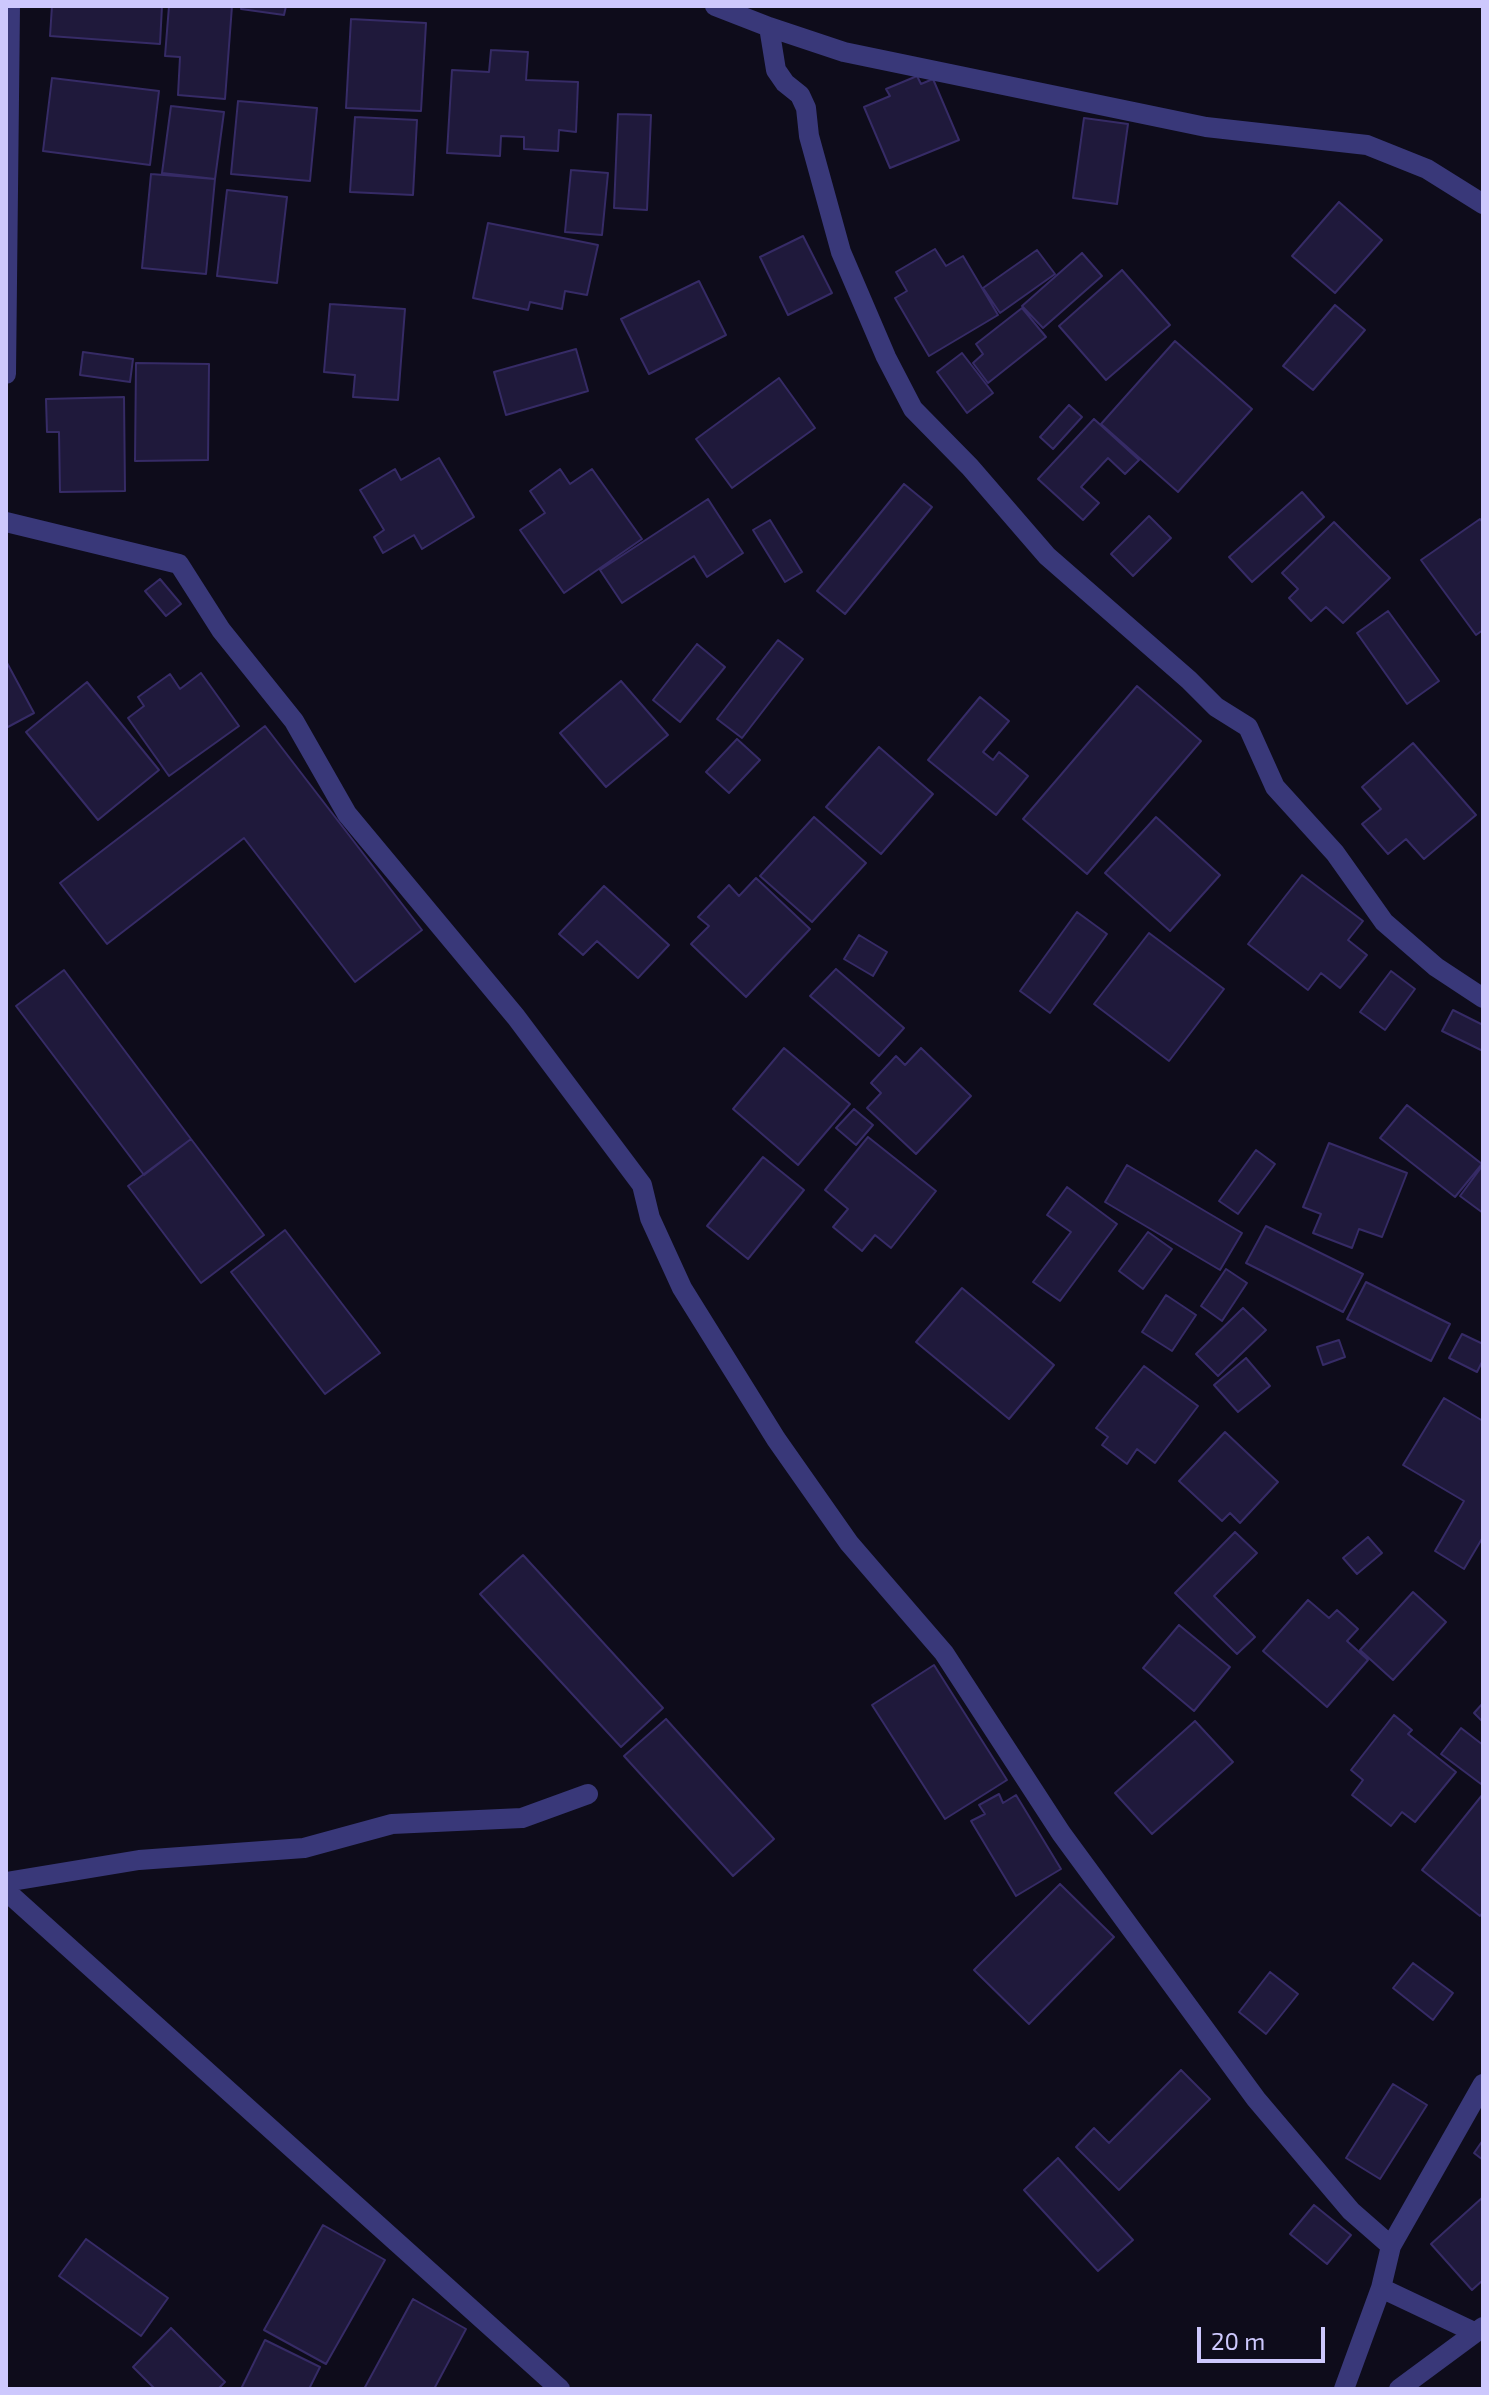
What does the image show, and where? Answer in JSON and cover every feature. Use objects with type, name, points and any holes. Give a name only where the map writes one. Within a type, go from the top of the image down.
[{"type":"street","points":[[6,374],[10,6]]},
{"type":"street","points":[[715,6],[844,52],[1206,127],[1367,145],[1427,169],[1483,204]]},
{"type":"street","points":[[769,27],[776,70],[785,83],[800,95],[806,108],[809,136],[841,252],[886,357],[913,409],[970,467],[1047,556],[1216,707],[1248,727],[1275,787],[1335,853],[1384,922],[1436,967],[1483,998]]},
{"type":"street","points":[[6,522],[179,564],[221,630],[294,721],[347,814],[516,1017],[642,1185],[650,1218],[682,1288],[776,1439],[849,1543],[944,1653],[1061,1833],[1256,2099],[1351,2211],[1391,2246]]},
{"type":"street","points":[[6,1882],[139,1860],[304,1848],[392,1824],[522,1818],[588,1794]]},
{"type":"street","points":[[6,1891],[560,2389]]},
{"type":"street","points":[[1344,2389],[1381,2288],[1391,2246],[1483,2084]]},
{"type":"street","points":[[1381,2288],[1479,2330]]},
{"type":"street","points":[[1399,2389],[1479,2330]]},
{"type":"building","points":[[52,6],[162,6],[160,44],[50,36]]},
{"type":"building","points":[[169,6],[232,6],[225,99],[178,95],[180,57],[165,56]]},
{"type":"building","points":[[242,6],[286,6],[284,15],[241,9]]},
{"type":"building","points":[[351,19],[426,23],[421,111],[346,108]]},
{"type":"building","points":[[491,50],[528,52],[526,80],[578,82],[576,132],[559,130],[558,151],[524,149],[524,137],[501,136],[500,156],[447,153],[452,70],[489,72]]},
{"type":"building","points":[[917,76],[921,84],[933,79],[959,140],[890,168],[864,107],[890,96],[886,89]]},
{"type":"building","points":[[52,78],[159,91],[150,165],[43,151]]},
{"type":"building","points":[[238,101],[317,108],[310,181],[231,174]]},
{"type":"building","points":[[171,106],[224,112],[215,179],[162,173]]},
{"type":"building","points":[[618,114],[651,115],[647,210],[614,208]]},
{"type":"building","points":[[355,117],[417,120],[413,195],[350,192]]},
{"type":"building","points":[[1084,118],[1128,124],[1117,204],[1073,198]]},
{"type":"building","points":[[571,170],[608,173],[602,235],[565,232]]},
{"type":"building","points":[[151,174],[215,179],[206,274],[142,268]]},
{"type":"building","points":[[227,190],[287,197],[277,283],[217,276]]},
{"type":"building","points":[[1339,202],[1382,240],[1335,293],[1292,256]]},
{"type":"building","points":[[488,223],[598,245],[587,295],[565,291],[562,309],[530,302],[528,310],[473,298]]},
{"type":"building","points":[[803,236],[832,293],[788,315],[760,257]]},
{"type":"building","points":[[935,249],[946,266],[963,256],[998,315],[929,356],[895,298],[907,291],[896,272]]},
{"type":"building","points":[[1037,250],[1055,274],[1000,313],[983,288]]},
{"type":"building","points":[[1082,253],[1102,276],[1043,328],[1022,306]]},
{"type":"building","points":[[1122,270],[1170,325],[1106,380],[1059,326]]},
{"type":"building","points":[[699,281],[726,335],[649,374],[621,319]]},
{"type":"building","points":[[330,304],[405,309],[398,400],[353,397],[355,375],[324,372]]},
{"type":"building","points":[[1335,305],[1365,330],[1313,390],[1283,366]]},
{"type":"building","points":[[1022,308],[1046,337],[988,383],[973,363],[983,354],[976,344]]},
{"type":"building","points":[[1175,341],[1252,409],[1178,492],[1101,424]]},
{"type":"building","points":[[576,349],[588,391],[506,415],[494,372]]},
{"type":"building","points":[[83,352],[133,359],[130,382],[80,375]]},
{"type":"building","points":[[962,353],[993,393],[967,413],[937,372]]},
{"type":"building","points":[[136,363],[209,364],[208,460],[135,461]]},
{"type":"building","points":[[779,378],[815,428],[732,488],[696,439]]},
{"type":"building","points":[[124,397],[125,491],[60,492],[59,432],[47,432],[46,399]]},
{"type":"building","points":[[1069,405],[1082,417],[1053,449],[1040,437]]},
{"type":"building","points":[[1094,419],[1139,460],[1125,474],[1108,458],[1081,487],[1099,503],[1083,520],[1038,479]]},
{"type":"building","points":[[439,458],[474,517],[422,549],[414,535],[383,553],[374,537],[384,530],[360,490],[395,469],[401,480]]},
{"type":"building","points":[[560,469],[570,484],[592,469],[642,539],[564,593],[520,530],[545,513],[530,491]]},
{"type":"building","points":[[904,484],[932,507],[845,614],[817,591]]},
{"type":"building","points":[[1302,492],[1324,517],[1252,582],[1229,557]]},
{"type":"building","points":[[708,499],[743,553],[707,577],[694,556],[622,603],[600,570]]},
{"type":"building","points":[[1149,516],[1171,538],[1133,576],[1111,554]]},
{"type":"building","points":[[1480,519],[1483,523],[1483,630],[1476,635],[1421,560]]},
{"type":"building","points":[[770,520],[802,572],[785,582],[753,530]]},
{"type":"building","points":[[1334,522],[1390,578],[1343,623],[1326,607],[1311,621],[1289,598],[1298,589],[1282,573]]},
{"type":"building","points":[[160,579],[181,604],[166,616],[145,591]]},
{"type":"building","points":[[1388,611],[1439,681],[1407,704],[1357,633]]},
{"type":"building","points":[[778,640],[803,659],[742,738],[717,719]]},
{"type":"building","points":[[697,644],[725,667],[680,722],[653,700]]},
{"type":"building","points":[[6,661],[34,713],[6,728]]},
{"type":"building","points":[[201,673],[239,726],[169,776],[128,718],[144,706],[138,697],[170,674],[180,689]]},
{"type":"building","points":[[621,681],[668,735],[606,787],[560,733]]},
{"type":"building","points":[[87,682],[159,770],[98,820],[26,732]]},
{"type":"building","points":[[1137,686],[1201,741],[1087,874],[1023,819]]},
{"type":"building","points":[[980,697],[1009,721],[983,752],[993,760],[999,752],[1028,776],[996,815],[928,760]]},
{"type":"building","points":[[265,726],[422,930],[355,982],[244,838],[107,944],[60,883]]},
{"type":"building","points":[[737,739],[760,760],[729,793],[706,772]]},
{"type":"building","points":[[1413,743],[1476,815],[1424,859],[1406,839],[1388,854],[1362,824],[1381,809],[1362,787]]},
{"type":"building","points":[[879,747],[933,794],[881,854],[826,807]]},
{"type":"building","points":[[814,817],[866,863],[812,922],[760,876]]},
{"type":"building","points":[[1156,817],[1220,875],[1170,931],[1105,873]]},
{"type":"building","points":[[1302,875],[1363,921],[1348,940],[1367,955],[1340,988],[1321,973],[1308,990],[1248,944]]},
{"type":"building","points":[[756,878],[810,929],[746,997],[691,944],[709,926],[698,917],[729,885],[739,896]]},
{"type":"building","points":[[604,886],[669,945],[638,978],[597,941],[583,955],[559,934]]},
{"type":"building","points":[[1077,912],[1107,934],[1050,1013],[1020,991]]},
{"type":"building","points":[[1149,933],[1224,989],[1169,1061],[1094,1004]]},
{"type":"building","points":[[859,935],[887,952],[873,976],[844,959]]},
{"type":"building","points":[[836,969],[904,1028],[879,1056],[810,996]]},
{"type":"building","points":[[64,970],[191,1139],[144,1175],[16,1006]]},
{"type":"building","points":[[1391,971],[1415,989],[1385,1030],[1360,1012]]},
{"type":"building","points":[[1453,1010],[1483,1025],[1483,1051],[1442,1031]]},
{"type":"building","points":[[784,1048],[850,1104],[798,1165],[733,1109]]},
{"type":"building","points":[[921,1048],[971,1096],[916,1154],[867,1108],[881,1093],[871,1083],[896,1056],[905,1065]]},
{"type":"building","points":[[1407,1105],[1482,1164],[1455,1197],[1380,1138]]},
{"type":"building","points":[[854,1109],[873,1125],[856,1145],[836,1128]]},
{"type":"building","points":[[868,1137],[936,1191],[891,1248],[875,1235],[862,1251],[833,1227],[848,1209],[825,1190]]},
{"type":"building","points":[[191,1139],[264,1235],[201,1283],[128,1186]]},
{"type":"building","points":[[1329,1143],[1407,1173],[1382,1237],[1359,1229],[1352,1248],[1313,1233],[1321,1214],[1303,1207]]},
{"type":"building","points":[[1256,1150],[1275,1164],[1238,1214],[1219,1201]]},
{"type":"building","points":[[763,1157],[804,1190],[748,1259],[707,1226]]},
{"type":"building","points":[[1127,1165],[1242,1233],[1220,1270],[1105,1202]]},
{"type":"building","points":[[1483,1165],[1483,1213],[1460,1196]]},
{"type":"building","points":[[1067,1187],[1117,1224],[1060,1301],[1033,1282],[1071,1232],[1047,1215]]},
{"type":"building","points":[[1266,1226],[1363,1274],[1343,1312],[1246,1263]]},
{"type":"building","points":[[285,1230],[380,1353],[325,1394],[231,1272]]},
{"type":"building","points":[[1148,1232],[1172,1249],[1143,1289],[1119,1271]]},
{"type":"building","points":[[1226,1269],[1247,1283],[1222,1321],[1201,1306]]},
{"type":"building","points":[[1366,1282],[1450,1324],[1431,1361],[1347,1319]]},
{"type":"building","points":[[962,1288],[1054,1365],[1009,1419],[916,1342]]},
{"type":"building","points":[[1166,1295],[1196,1315],[1172,1351],[1142,1332]]},
{"type":"building","points":[[1243,1308],[1266,1330],[1218,1376],[1196,1354]]},
{"type":"building","points":[[1462,1334],[1483,1344],[1483,1360],[1477,1372],[1449,1358]]},
{"type":"building","points":[[1339,1340],[1345,1357],[1323,1365],[1317,1347]]},
{"type":"building","points":[[1246,1358],[1270,1386],[1238,1412],[1214,1385]]},
{"type":"building","points":[[1144,1366],[1198,1406],[1155,1463],[1137,1449],[1127,1464],[1102,1445],[1108,1437],[1096,1428]]},
{"type":"building","points":[[1444,1398],[1483,1421],[1483,1537],[1464,1569],[1435,1551],[1464,1501],[1403,1465]]},
{"type":"building","points":[[1225,1432],[1278,1482],[1240,1523],[1230,1513],[1222,1521],[1179,1481]]},
{"type":"building","points":[[1235,1532],[1257,1553],[1214,1596],[1255,1637],[1237,1654],[1175,1593]]},
{"type":"building","points":[[1368,1537],[1382,1553],[1357,1574],[1343,1558]]},
{"type":"building","points":[[523,1555],[663,1708],[621,1747],[480,1594]]},
{"type":"building","points":[[1413,1592],[1446,1622],[1393,1680],[1360,1650]]},
{"type":"building","points":[[1308,1600],[1329,1618],[1337,1610],[1358,1629],[1347,1641],[1368,1660],[1327,1707],[1263,1651]]},
{"type":"building","points":[[1179,1625],[1230,1667],[1194,1711],[1143,1668]]},
{"type":"building","points":[[934,1665],[1007,1780],[945,1819],[872,1705]]},
{"type":"building","points":[[1483,1703],[1483,1722],[1474,1713]]},
{"type":"building","points":[[1394,1715],[1412,1730],[1408,1734],[1456,1772],[1415,1822],[1402,1812],[1391,1826],[1352,1795],[1363,1780],[1351,1770]]},
{"type":"building","points":[[666,1719],[774,1839],[733,1876],[624,1756]]},
{"type":"building","points":[[1195,1721],[1233,1762],[1152,1834],[1115,1793]]},
{"type":"building","points":[[1461,1728],[1483,1745],[1481,1784],[1441,1754]]},
{"type":"building","points":[[999,1794],[1003,1803],[1016,1795],[1061,1869],[1016,1896],[971,1821],[985,1814],[979,1805]]},
{"type":"building","points":[[1483,1794],[1483,1912],[1480,1916],[1422,1870]]},
{"type":"building","points":[[1060,1884],[1114,1937],[1029,2024],[974,1970]]},
{"type":"building","points":[[1413,1963],[1453,1993],[1433,2020],[1393,1988]]},
{"type":"building","points":[[1270,1972],[1298,1994],[1266,2034],[1239,2012]]},
{"type":"building","points":[[1181,2070],[1210,2099],[1119,2190],[1076,2147],[1094,2128],[1109,2143]]},
{"type":"building","points":[[1393,2084],[1427,2105],[1380,2179],[1346,2158]]},
{"type":"building","points":[[1483,2140],[1483,2160],[1474,2153]]},
{"type":"building","points":[[1058,2158],[1133,2240],[1098,2271],[1024,2190]]},
{"type":"building","points":[[1483,2197],[1483,2280],[1472,2290],[1431,2244]]},
{"type":"building","points":[[1314,2205],[1351,2235],[1327,2264],[1290,2234]]},
{"type":"building","points":[[323,2225],[385,2260],[326,2364],[264,2330]]},
{"type":"building","points":[[86,2239],[168,2298],[141,2336],[59,2276]]},
{"type":"building","points":[[413,2299],[466,2329],[434,2389],[364,2389]]},
{"type":"building","points":[[171,2328],[225,2382],[218,2389],[155,2389],[133,2367]]},
{"type":"building","points":[[265,2340],[320,2367],[309,2389],[241,2389]]}]
